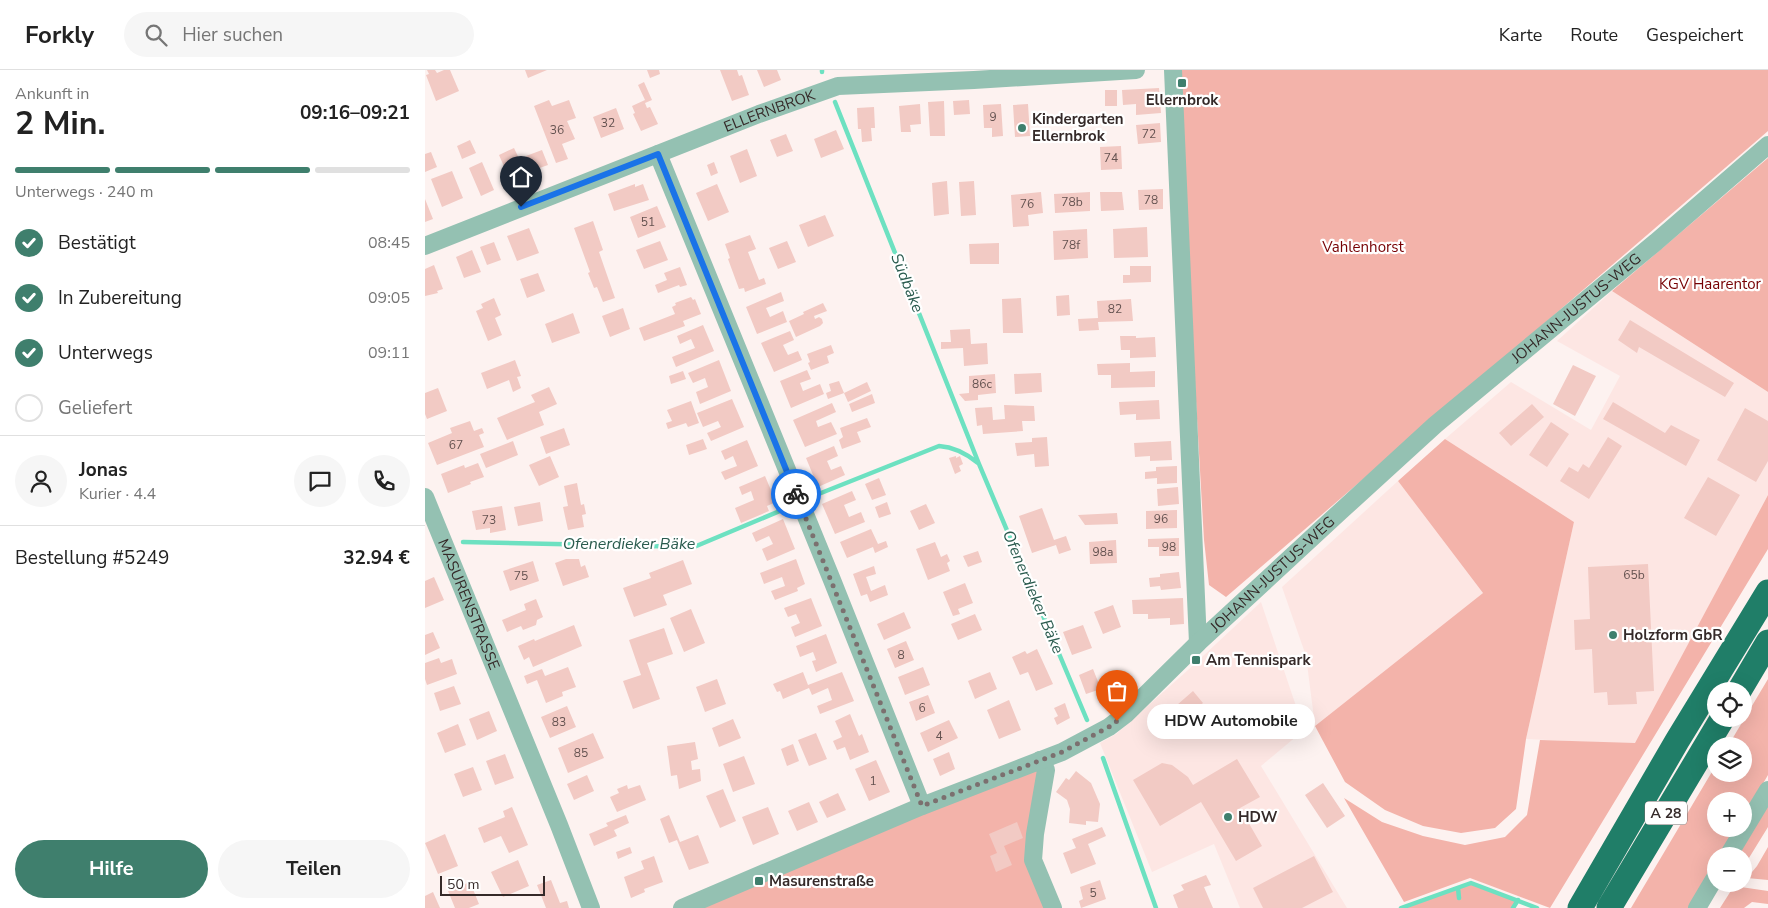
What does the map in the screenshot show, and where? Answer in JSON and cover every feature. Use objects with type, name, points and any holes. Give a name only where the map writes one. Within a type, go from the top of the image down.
[{"type":"highway","name":"A 28","points":[[1579,908],[1677,741],[1768,592]]},
{"type":"highway","points":[[1744,682],[1768,642]]},
{"type":"highway","name":"A 28","points":[[1609,908],[1717,727]]},
{"type":"street","name":"ELLERNBROK","points":[[425,246],[565,189],[759,114],[838,86],[1136,70]]},
{"type":"street","points":[[1173,70],[1198,643]]},
{"type":"street","name":"JOHANN-JUSTUS-WEG","points":[[683,908],[922,806],[1062,752],[1109,727],[1132,708],[1198,643],[1435,425],[1656,242],[1768,145]]},
{"type":"street","points":[[658,154],[922,806]]},
{"type":"street","name":"MASURENSTRASSE","points":[[425,497],[591,908]]},
{"type":"street","points":[[1040,760],[1046,770],[1035,834],[1033,860],[1053,908]]},
{"type":"street","points":[[1733,847],[1768,790]]},
{"type":"street","points":[[1697,908],[1707,891]]},
{"type":"shaded area","points":[[1612,291],[1768,392],[1768,495],[1635,744],[1526,739],[1574,522],[1445,439],[1511,382],[1591,430],[1620,376],[1557,341]]},
{"type":"shaded area","points":[[1398,481],[1483,593],[1315,726],[1306,656],[1282,587]]},
{"type":"shaded area","points":[[1261,602],[1304,730],[1261,766],[1347,908],[1240,908],[1214,844],[1152,872],[1100,743],[1116,734]]},
{"type":"green space","name":"Vahlenhorst","points":[[1177,70],[1768,70],[1768,131],[1226,597],[1209,585],[1204,540]]},
{"type":"green space","name":"KGV Haarentor","points":[[1768,158],[1768,392],[1612,291]]},
{"type":"green space","points":[[1445,439],[1574,522],[1526,739],[1516,809],[1495,828],[1461,833],[1423,826],[1385,810],[1345,782],[1315,726],[1483,593],[1398,481]]},
{"type":"green space","points":[[1768,495],[1768,549],[1550,908],[1470,878],[1404,902],[1344,798],[1382,822],[1423,836],[1465,845],[1505,837],[1527,815],[1540,740],[1635,743]]},
{"type":"green space","points":[[1768,679],[1768,775],[1752,802],[1752,792],[1707,792],[1707,837],[1731,837],[1725,847],[1707,847],[1707,877],[1689,908],[1631,908],[1707,780],[1707,782],[1752,782],[1752,737],[1733,737],[1739,727],[1752,727],[1752,706]]},
{"type":"green space","points":[[1040,760],[1026,860],[1045,908],[703,908]]},
{"type":"green space","points":[[1768,804],[1768,827],[1752,853],[1752,847],[1742,847],[1748,837],[1752,837],[1752,831]]},
{"type":"green space","points":[[1768,847],[1768,880],[1752,878],[1752,872]]},
{"type":"green space","points":[[1471,883],[1518,900],[1513,908],[1401,908]]},
{"type":"green space","points":[[1752,889],[1768,891],[1768,904],[1752,902],[1744,908],[1720,908],[1730,892],[1752,892]]},
{"type":"building","points":[[427,70],[435,70],[437,73],[450,70],[459,91],[436,101],[426,75],[429,74]]},
{"type":"building","points":[[525,70],[547,70],[528,78]]},
{"type":"building","points":[[647,70],[659,70],[660,74],[650,78]]},
{"type":"building","points":[[720,70],[737,70],[739,76],[742,75],[749,95],[732,101]]},
{"type":"building","points":[[757,70],[777,70],[781,80],[764,87]]},
{"type":"building","points":[[644,82],[652,100],[645,103],[647,108],[650,107],[658,124],[641,131],[633,114],[635,113],[632,106],[645,100],[638,85]]},
{"type":"building","points":[[1159,88],[1161,113],[1136,115],[1136,104],[1123,105],[1122,90]]},
{"type":"building","points":[[1105,90],[1117,90],[1117,106],[1105,106]]},
{"type":"building","points":[[549,100],[552,106],[569,100],[576,118],[567,121],[575,139],[562,144],[568,159],[556,163],[534,106]]},
{"type":"building","points":[[969,100],[970,114],[954,115],[953,101]]},
{"type":"building","points":[[944,101],[945,136],[930,136],[928,102]]},
{"type":"building","points":[[920,104],[921,124],[910,125],[911,132],[901,132],[899,106]]},
{"type":"building","points":[[1001,104],[1003,136],[992,137],[992,128],[984,128],[983,105]]},
{"type":"building","name":"Kindergarten Ellernbrok","points":[[1028,104],[1030,136],[1015,137],[1013,105]]},
{"type":"building","points":[[874,107],[875,128],[871,128],[872,141],[862,142],[861,129],[858,129],[857,108]]},
{"type":"building","points":[[616,108],[624,129],[601,138],[593,117]]},
{"type":"building","points":[[1160,123],[1161,142],[1138,144],[1136,125]]},
{"type":"building","points":[[836,130],[844,149],[821,158],[814,139]]},
{"type":"building","points":[[786,134],[793,151],[777,157],[770,140]]},
{"type":"building","points":[[470,140],[476,153],[462,159],[457,146]]},
{"type":"building","points":[[1121,146],[1122,169],[1101,170],[1100,147]]},
{"type":"building","points":[[514,148],[525,171],[509,178],[499,155]]},
{"type":"building","points":[[747,149],[757,176],[740,183],[730,156]]},
{"type":"building","points":[[542,150],[548,165],[531,171],[526,156]]},
{"type":"building","points":[[431,152],[437,167],[425,172],[425,154]]},
{"type":"building","points":[[482,162],[494,190],[481,196],[469,168]]},
{"type":"building","points":[[714,162],[718,173],[711,176],[707,165]]},
{"type":"building","points":[[452,171],[463,198],[442,207],[431,179]]},
{"type":"building","points":[[947,181],[949,214],[934,216],[932,183]]},
{"type":"building","points":[[974,181],[976,215],[961,216],[959,182]]},
{"type":"building","points":[[635,184],[635,187],[643,184],[649,200],[614,211],[608,194]]},
{"type":"building","points":[[717,184],[729,212],[708,221],[696,193]]},
{"type":"building","points":[[1163,189],[1163,209],[1139,210],[1138,190]]},
{"type":"building","points":[[1041,192],[1043,213],[1028,215],[1029,226],[1013,227],[1011,195]]},
{"type":"building","points":[[1090,192],[1090,211],[1055,213],[1054,194]]},
{"type":"building","points":[[1100,192],[1122,192],[1124,210],[1101,211]]},
{"type":"building","points":[[425,199],[433,219],[425,222]]},
{"type":"building","points":[[657,206],[666,227],[638,238],[630,217]]},
{"type":"building","points":[[825,215],[834,236],[808,247],[799,225]]},
{"type":"building","points":[[593,221],[603,250],[599,252],[615,298],[603,302],[597,287],[594,288],[588,273],[590,272],[574,228]]},
{"type":"building","points":[[1147,227],[1148,257],[1114,258],[1113,229]]},
{"type":"building","points":[[529,228],[539,253],[517,261],[507,236]]},
{"type":"building","points":[[1087,229],[1088,258],[1054,260],[1053,231]]},
{"type":"building","points":[[750,235],[756,249],[748,252],[759,280],[764,278],[766,284],[745,292],[744,288],[739,289],[728,259],[730,258],[725,244]]},
{"type":"building","points":[[660,241],[668,260],[644,269],[636,250]]},
{"type":"building","points":[[787,241],[796,262],[778,269],[769,248]]},
{"type":"building","points":[[494,242],[501,260],[487,265],[480,247]]},
{"type":"building","points":[[999,243],[999,264],[970,264],[969,244]]},
{"type":"building","points":[[472,250],[481,272],[464,278],[456,257]]},
{"type":"building","points":[[434,265],[443,289],[437,291],[438,293],[425,296],[425,269]]},
{"type":"building","points":[[1130,266],[1151,266],[1151,282],[1123,283],[1123,275],[1130,275]]},
{"type":"building","points":[[680,267],[687,285],[680,287],[679,285],[658,293],[655,285],[667,280],[664,273]]},
{"type":"building","points":[[538,273],[545,291],[527,298],[520,279]]},
{"type":"building","points":[[781,292],[784,301],[766,308],[770,317],[783,311],[787,322],[757,334],[746,307]]},
{"type":"building","points":[[1069,295],[1070,315],[1057,316],[1056,296]]},
{"type":"building","points":[[691,297],[693,300],[695,299],[701,314],[683,321],[685,326],[644,341],[639,328],[675,314],[672,307],[676,305],[675,303]]},
{"type":"building","points":[[494,298],[501,315],[495,318],[502,335],[488,341],[476,311],[483,308],[481,304]]},
{"type":"building","points":[[1021,298],[1023,333],[1003,333],[1002,299]]},
{"type":"building","points":[[1131,299],[1133,321],[1098,322],[1099,330],[1079,331],[1078,319],[1098,318],[1097,301]]},
{"type":"building","points":[[823,303],[827,311],[814,316],[815,319],[819,317],[822,319],[823,323],[796,337],[789,321]]},
{"type":"building","points":[[623,308],[630,329],[610,337],[602,316]]},
{"type":"building","points":[[573,313],[580,333],[552,343],[545,324]]},
{"type":"building","points":[[1630,320],[1734,383],[1725,397],[1639,347],[1637,353],[1618,340]]},
{"type":"building","points":[[703,325],[714,351],[676,367],[672,357],[695,348],[691,339],[680,344],[677,336]]},
{"type":"building","points":[[970,329],[971,344],[987,343],[988,364],[964,366],[963,348],[941,349],[941,342],[951,342],[950,330]]},
{"type":"building","points":[[790,331],[794,340],[783,345],[788,355],[798,351],[802,360],[774,372],[761,343]]},
{"type":"building","points":[[1120,336],[1136,336],[1136,338],[1155,337],[1156,357],[1130,358],[1130,350],[1121,350]]},
{"type":"building","points":[[831,345],[834,353],[827,356],[829,363],[811,370],[807,354]]},
{"type":"building","points":[[515,360],[521,376],[517,377],[521,388],[513,392],[509,380],[487,389],[481,373]]},
{"type":"building","points":[[719,360],[731,391],[700,404],[696,392],[708,387],[705,378],[693,383],[688,373]]},
{"type":"building","points":[[1130,363],[1130,372],[1155,371],[1155,387],[1111,388],[1111,375],[1098,375],[1097,364]]},
{"type":"building","points":[[1573,365],[1596,376],[1575,416],[1553,404]]},
{"type":"building","points":[[807,370],[811,379],[800,383],[803,391],[820,384],[824,394],[791,408],[780,381]]},
{"type":"building","points":[[683,371],[686,379],[671,384],[669,376]]},
{"type":"building","points":[[1041,373],[1042,392],[1015,394],[1014,374]]},
{"type":"building","points":[[995,374],[996,393],[978,395],[978,400],[965,401],[959,394],[969,393],[969,376]]},
{"type":"building","points":[[839,381],[844,393],[828,399],[826,393],[831,391],[829,384]]},
{"type":"building","points":[[867,382],[871,391],[848,402],[844,393]]},
{"type":"building","points":[[549,387],[557,404],[539,412],[544,425],[507,440],[497,418],[535,402],[531,395]]},
{"type":"building","points":[[438,388],[447,411],[427,419],[425,414],[425,393]]},
{"type":"building","points":[[872,394],[875,403],[852,412],[849,404]]},
{"type":"building","points":[[732,399],[744,427],[711,441],[707,433],[721,427],[718,421],[703,427],[697,413]]},
{"type":"building","points":[[1159,400],[1160,419],[1136,420],[1136,414],[1120,415],[1119,402]]},
{"type":"building","points":[[691,401],[699,423],[688,427],[686,423],[668,429],[666,423],[672,421],[667,410]]},
{"type":"building","points":[[1613,402],[1665,433],[1671,425],[1700,440],[1686,466],[1603,419]]},
{"type":"building","points":[[832,403],[836,412],[816,421],[818,427],[831,422],[837,434],[805,447],[793,420]]},
{"type":"building","points":[[1532,404],[1544,417],[1511,446],[1499,433]]},
{"type":"building","points":[[1004,405],[1034,406],[1035,421],[1022,421],[1023,431],[983,434],[982,425],[977,426],[975,408],[992,407],[993,420],[1005,419]]},
{"type":"building","points":[[1745,408],[1768,421],[1768,461],[1756,482],[1717,460]]},
{"type":"building","points":[[867,418],[871,427],[857,432],[861,442],[842,449],[839,440],[843,437],[840,428]]},
{"type":"building","points":[[470,421],[474,431],[482,428],[484,433],[479,435],[484,447],[437,465],[428,443],[452,433],[450,428]]},
{"type":"building","points":[[1551,422],[1569,434],[1547,467],[1529,455]]},
{"type":"building","points":[[564,428],[570,445],[546,454],[540,437]]},
{"type":"building","points":[[1047,437],[1049,466],[1035,467],[1034,454],[1017,456],[1015,443],[1032,442],[1032,438]]},
{"type":"building","points":[[1608,437],[1622,446],[1589,499],[1560,481],[1569,467],[1578,472],[1583,464],[1589,468]]},
{"type":"building","points":[[703,439],[707,449],[689,455],[686,445]]},
{"type":"building","points":[[747,440],[758,466],[725,480],[721,472],[737,466],[733,456],[725,460],[721,451]]},
{"type":"building","points":[[513,441],[518,455],[486,468],[480,454]]},
{"type":"building","points":[[1171,441],[1172,460],[1150,461],[1150,456],[1135,457],[1134,443]]},
{"type":"building","points":[[834,446],[838,456],[827,461],[831,470],[841,466],[845,475],[818,487],[806,458]]},
{"type":"building","points":[[550,456],[559,477],[539,486],[529,465]]},
{"type":"building","points":[[956,456],[956,458],[960,456],[963,464],[959,466],[961,471],[955,474],[949,458]]},
{"type":"building","points":[[478,463],[484,477],[448,493],[441,474],[464,465],[465,468]]},
{"type":"building","points":[[1177,466],[1177,483],[1157,484],[1157,478],[1145,479],[1145,472],[1156,471],[1156,467]]},
{"type":"building","points":[[765,476],[776,502],[767,506],[769,511],[741,523],[735,508],[754,500],[751,491],[742,495],[739,487]]},
{"type":"building","points":[[1708,477],[1740,495],[1716,536],[1684,518]]},
{"type":"building","points":[[879,478],[886,495],[872,500],[865,484]]},
{"type":"building","points":[[577,483],[581,505],[584,504],[586,514],[582,515],[584,527],[568,530],[563,507],[568,506],[564,486]]},
{"type":"building","points":[[1178,487],[1179,504],[1158,506],[1157,489]]},
{"type":"building","points":[[852,491],[856,500],[844,505],[849,517],[861,512],[865,522],[835,534],[822,504]]},
{"type":"building","points":[[540,502],[543,521],[518,526],[514,507]]},
{"type":"building","points":[[887,502],[891,514],[879,518],[875,507]]},
{"type":"building","points":[[926,504],[935,523],[919,530],[910,511]]},
{"type":"building","points":[[502,506],[506,530],[490,533],[490,528],[476,530],[472,511]]},
{"type":"building","points":[[1042,508],[1054,540],[1066,536],[1071,550],[1059,554],[1056,545],[1032,553],[1019,516]]},
{"type":"building","points":[[1177,510],[1177,528],[1146,529],[1146,511]]},
{"type":"building","points":[[1117,513],[1118,524],[1085,525],[1078,515]]},
{"type":"building","points":[[783,519],[795,549],[767,561],[762,549],[773,544],[769,536],[756,542],[752,533]]},
{"type":"building","points":[[871,529],[878,544],[886,541],[888,547],[875,553],[873,547],[847,558],[840,542]]},
{"type":"building","points":[[1179,538],[1179,556],[1159,556],[1159,547],[1148,547],[1148,539]]},
{"type":"building","points":[[1116,540],[1117,563],[1090,564],[1089,542]]},
{"type":"building","points":[[935,542],[941,557],[947,554],[950,561],[947,563],[950,571],[928,580],[916,549]]},
{"type":"building","points":[[978,551],[982,562],[968,567],[963,556]]},
{"type":"building","points":[[566,559],[579,559],[581,567],[585,565],[589,577],[563,586],[555,563]]},
{"type":"building","points":[[796,559],[805,584],[797,588],[798,591],[775,600],[771,591],[785,586],[782,577],[764,584],[760,573]]},
{"type":"building","points":[[683,560],[692,584],[663,595],[667,605],[634,617],[623,588],[651,578],[649,573]]},
{"type":"building","points":[[533,561],[539,581],[510,591],[503,571]]},
{"type":"building","name":"Holzform GbR","points":[[1648,564],[1654,691],[1636,692],[1637,704],[1608,705],[1607,692],[1594,693],[1592,649],[1575,650],[1574,620],[1590,619],[1588,567]]},
{"type":"building","points":[[874,566],[876,574],[866,577],[871,591],[885,585],[888,595],[870,602],[867,594],[861,596],[853,574]]},
{"type":"building","points":[[1179,572],[1181,588],[1161,590],[1160,586],[1150,587],[1149,578],[1160,577],[1160,574]]},
{"type":"building","points":[[434,577],[444,600],[425,608],[425,581]]},
{"type":"building","points":[[965,583],[973,603],[958,609],[960,614],[953,616],[943,592]]},
{"type":"building","points":[[811,598],[822,626],[795,637],[791,627],[800,623],[796,614],[788,617],[784,608]]},
{"type":"building","points":[[1183,598],[1184,624],[1170,625],[1170,618],[1148,619],[1148,614],[1133,614],[1132,600]]},
{"type":"building","points":[[536,599],[543,617],[537,620],[536,625],[523,630],[521,626],[507,632],[502,620],[526,610],[524,604]]},
{"type":"building","points":[[1113,605],[1121,627],[1103,634],[1094,612]]},
{"type":"building","points":[[691,609],[705,643],[684,652],[670,618]]},
{"type":"building","points":[[904,612],[911,628],[884,640],[877,624]]},
{"type":"building","points":[[975,614],[982,630],[958,640],[951,624]]},
{"type":"building","points":[[574,625],[582,646],[533,667],[529,657],[524,660],[518,646]]},
{"type":"building","points":[[1083,625],[1092,648],[1072,655],[1063,632]]},
{"type":"building","points":[[664,628],[673,654],[647,663],[660,699],[633,709],[623,681],[641,675],[629,640]]},
{"type":"building","points":[[433,632],[440,648],[425,655],[425,635]]},
{"type":"building","points":[[826,634],[837,663],[816,672],[812,661],[816,660],[813,652],[800,657],[796,646]]},
{"type":"building","points":[[906,641],[914,660],[895,668],[887,649]]},
{"type":"building","points":[[1037,649],[1053,684],[1036,691],[1028,672],[1020,675],[1012,657],[1025,651],[1027,654]]},
{"type":"building","points":[[439,658],[441,663],[452,659],[457,674],[427,685],[425,663]]},
{"type":"building","points":[[568,667],[576,687],[562,692],[563,696],[546,703],[537,680],[527,684],[524,676],[542,669],[545,676]]},
{"type":"building","points":[[923,667],[930,685],[905,695],[898,677]]},
{"type":"building","points":[[1093,669],[1101,689],[1086,694],[1079,675]]},
{"type":"building","points":[[803,672],[808,685],[842,672],[854,701],[820,714],[817,706],[832,700],[828,688],[812,695],[809,688],[783,699],[780,691],[777,692],[773,684]]},
{"type":"building","points":[[990,672],[997,689],[975,699],[968,681]]},
{"type":"building","points":[[717,679],[726,704],[705,712],[696,687]]},
{"type":"building","points":[[454,686],[461,704],[440,711],[434,693]]},
{"type":"building","points":[[1193,691],[1203,703],[1171,731],[1161,719]]},
{"type":"building","points":[[928,695],[935,713],[916,721],[909,702]]},
{"type":"building","points":[[1009,700],[1021,730],[999,739],[987,710]]},
{"type":"building","points":[[1065,703],[1070,718],[1057,725],[1054,718],[1058,716],[1054,708]]},
{"type":"building","points":[[567,706],[576,727],[550,738],[541,717]]},
{"type":"building","points":[[489,711],[497,731],[477,740],[469,719]]},
{"type":"building","points":[[850,714],[859,736],[862,734],[869,752],[850,760],[845,747],[837,750],[833,741],[842,737],[835,721]]},
{"type":"building","points":[[733,719],[741,738],[719,747],[712,728]]},
{"type":"building","points":[[949,720],[958,738],[928,752],[920,733]]},
{"type":"building","points":[[458,724],[466,745],[445,753],[437,733]]},
{"type":"building","points":[[593,733],[604,758],[568,773],[558,748]]},
{"type":"building","points":[[816,733],[827,759],[809,766],[798,740]]},
{"type":"building","points":[[695,742],[698,759],[691,761],[692,770],[700,769],[701,781],[679,789],[677,775],[671,776],[667,746]]},
{"type":"building","points":[[793,744],[799,761],[787,766],[781,749]]},
{"type":"building","points":[[949,752],[955,769],[940,776],[933,759]]},
{"type":"building","points":[[505,754],[514,778],[495,785],[486,761]]},
{"type":"building","points":[[744,756],[755,784],[733,792],[723,764]]},
{"type":"building","name":"HDW","points":[[1237,759],[1260,797],[1240,808],[1262,846],[1236,861],[1201,802],[1160,826],[1133,780],[1162,763],[1172,765],[1188,777],[1193,785]]},
{"type":"building","points":[[876,760],[890,792],[869,801],[855,769]]},
{"type":"building","points":[[473,767],[482,790],[463,797],[454,774]]},
{"type":"building","points":[[1076,771],[1091,783],[1100,804],[1098,822],[1086,821],[1086,825],[1069,823],[1070,809],[1067,800],[1056,792],[1066,778],[1069,780]]},
{"type":"building","points":[[587,775],[594,791],[574,800],[567,784]]},
{"type":"building","points":[[1323,783],[1345,816],[1327,828],[1305,795]]},
{"type":"building","points":[[627,785],[628,789],[640,785],[646,800],[617,812],[610,797],[619,793],[617,789]]},
{"type":"building","points":[[723,789],[736,821],[720,828],[706,796]]},
{"type":"building","points":[[838,793],[846,810],[827,818],[819,802]]},
{"type":"building","points":[[809,802],[818,822],[797,831],[788,811]]},
{"type":"building","points":[[512,807],[528,845],[509,853],[501,836],[484,843],[478,828],[505,817],[503,811]]},
{"type":"building","points":[[768,807],[779,834],[753,845],[742,817]]},
{"type":"building","points":[[626,815],[629,823],[614,830],[617,836],[594,846],[589,834],[608,826],[606,823]]},
{"type":"building","points":[[669,815],[680,842],[698,835],[709,863],[689,870],[677,840],[669,843],[660,819]]},
{"type":"building","points":[[1017,822],[1023,838],[1004,846],[1012,865],[996,872],[990,856],[997,853],[989,834]]},
{"type":"building","points":[[1102,827],[1106,836],[1088,844],[1096,864],[1071,874],[1063,853],[1076,848],[1072,839]]},
{"type":"building","points":[[445,834],[458,866],[438,874],[425,843]]},
{"type":"building","points":[[630,847],[632,853],[618,859],[616,852]]},
{"type":"building","points":[[654,856],[663,882],[644,889],[645,892],[631,898],[624,877],[644,869],[641,861]]},
{"type":"building","points":[[1314,856],[1333,892],[1302,908],[1263,908],[1253,888]]},
{"type":"building","points":[[518,860],[529,886],[503,897],[491,872]]},
{"type":"building","points":[[1206,875],[1211,885],[1204,887],[1213,908],[1178,908],[1173,895],[1184,890],[1181,885]]},
{"type":"building","points":[[551,880],[560,903],[567,901],[569,908],[546,908],[537,885]]},
{"type":"building","points":[[1100,880],[1106,899],[1081,908],[1079,901],[1083,899],[1080,887]]},
{"type":"building","points":[[470,882],[479,904],[469,908],[455,908],[448,891]]},
{"type":"building","points":[[433,892],[440,908],[425,908],[425,896]]},
{"type":"waterway","name":"Südbäke","points":[[835,102],[979,464],[1087,720]]},
{"type":"waterway","points":[[811,497],[939,446],[960,452],[978,463]]},
{"type":"waterway","name":"Ofenerdieker Bäke","points":[[463,542],[694,547],[787,508]]},
{"type":"waterway","name":"Ofenerdieker Bäke","points":[[1103,758],[1156,908]]},
{"type":"waterway","name":"Ofenerdieker Bäke","points":[[1401,908],[1471,883],[1537,908]]},
{"type":"waterway","points":[[1458,888],[1459,898]]},
{"type":"waterway","name":"Ofenerdieker Bäke","points":[[1513,908],[1518,900]]},
{"type":"way so far","points":[[796,494],[922,806],[1062,752],[1117,721]]},
{"type":"place","name":"Ellernbrok","points":[[1182,83]]},
{"type":"place","name":"Kindergarten Ellernbrok","points":[[1022,128]]},
{"type":"place","name":"Holzform GbR","points":[[1613,635]]},
{"type":"place","name":"Am Tennispark","points":[[1196,660]]},
{"type":"place","name":"HDW Automobile","points":[[1117,721]]},
{"type":"place","name":"HDW","points":[[1228,817]]},
{"type":"place","name":"Masurenstraße","points":[[759,881]]},
{"type":"route","points":[[521,207],[658,154],[796,494]]}]
